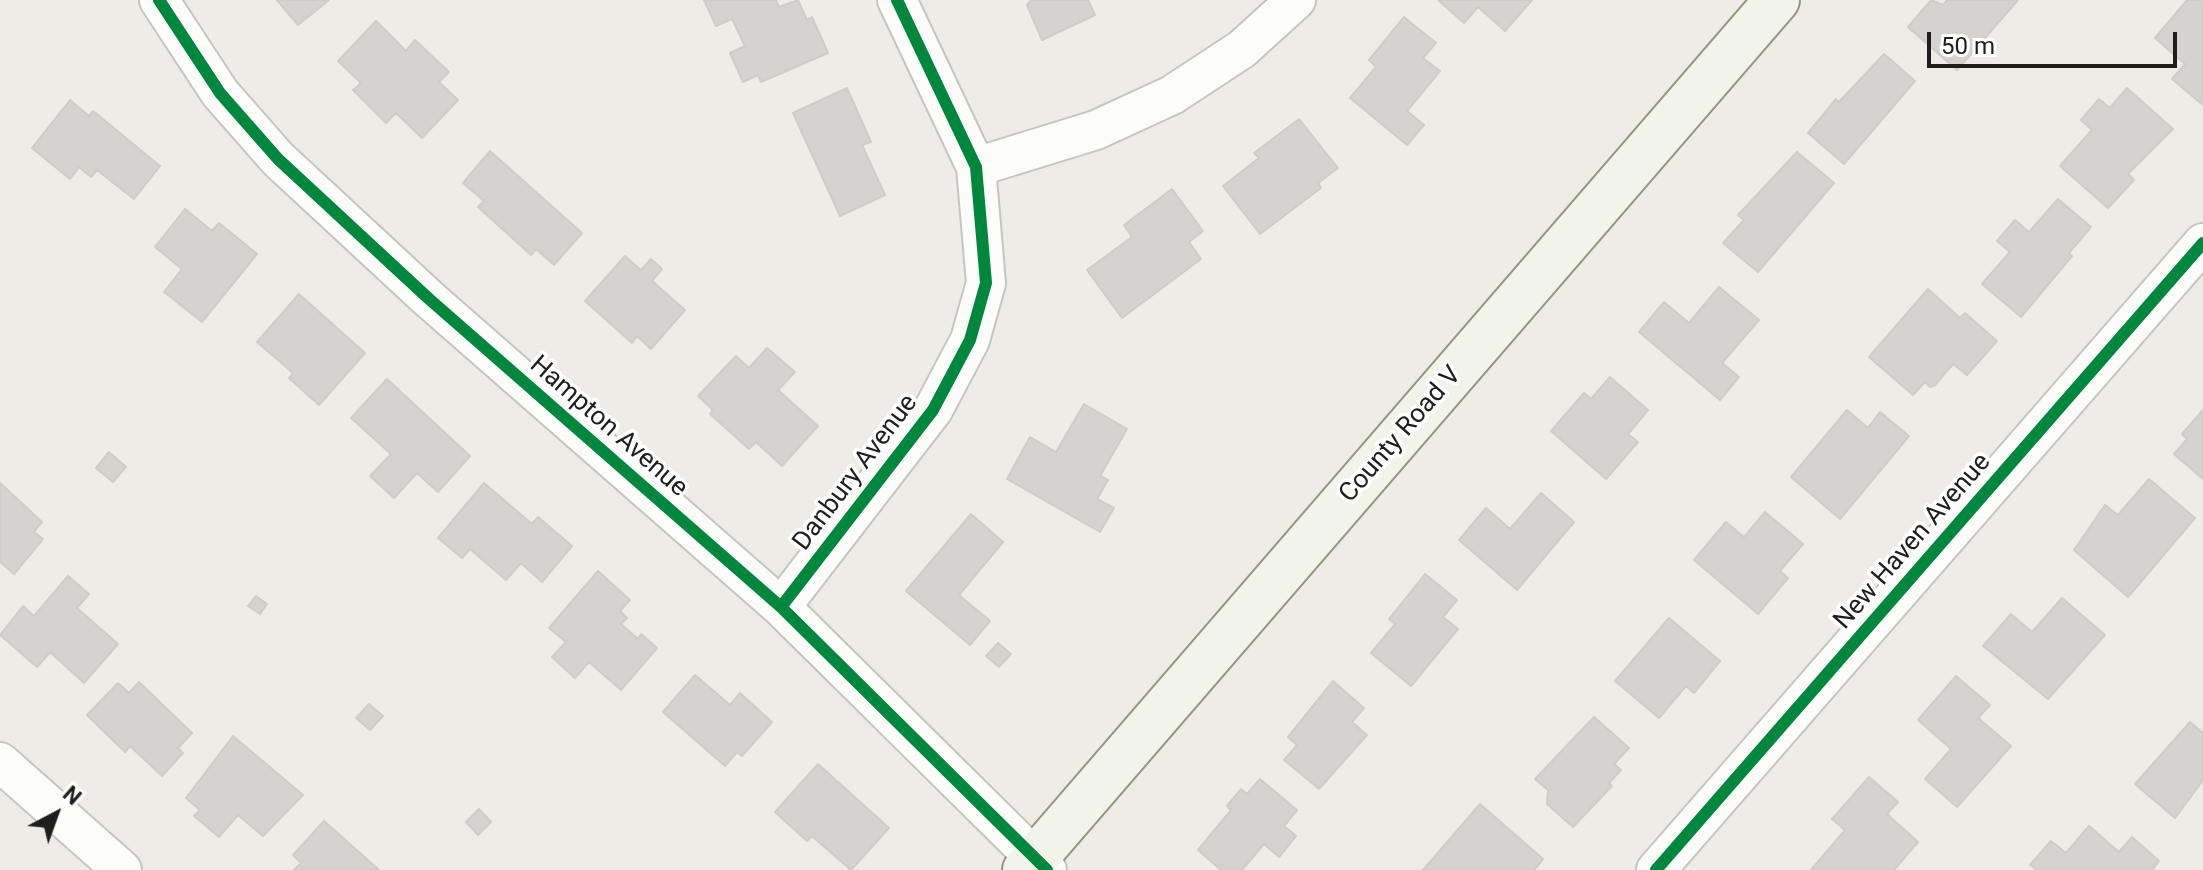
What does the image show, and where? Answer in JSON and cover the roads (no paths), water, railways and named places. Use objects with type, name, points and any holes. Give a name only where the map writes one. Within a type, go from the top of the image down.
[{"type":"main road","name":"County Road V","points":[[1036,866],[1777,0]]},
{"type":"street","name":"Hampton Avenue","points":[[159,0],[220,93],[278,159],[440,308],[781,607],[1036,866]]},
{"type":"street","name":"Danbury Avenue","points":[[781,607],[928,419],[970,340],[986,283],[976,167],[897,0]]},
{"type":"street","points":[[976,167],[1096,130],[1172,95],[1242,49],[1296,0]]},
{"type":"street","name":"New Haven Avenue","points":[[1656,870],[2203,243]]},
{"type":"street","points":[[0,762],[122,870]]}]
